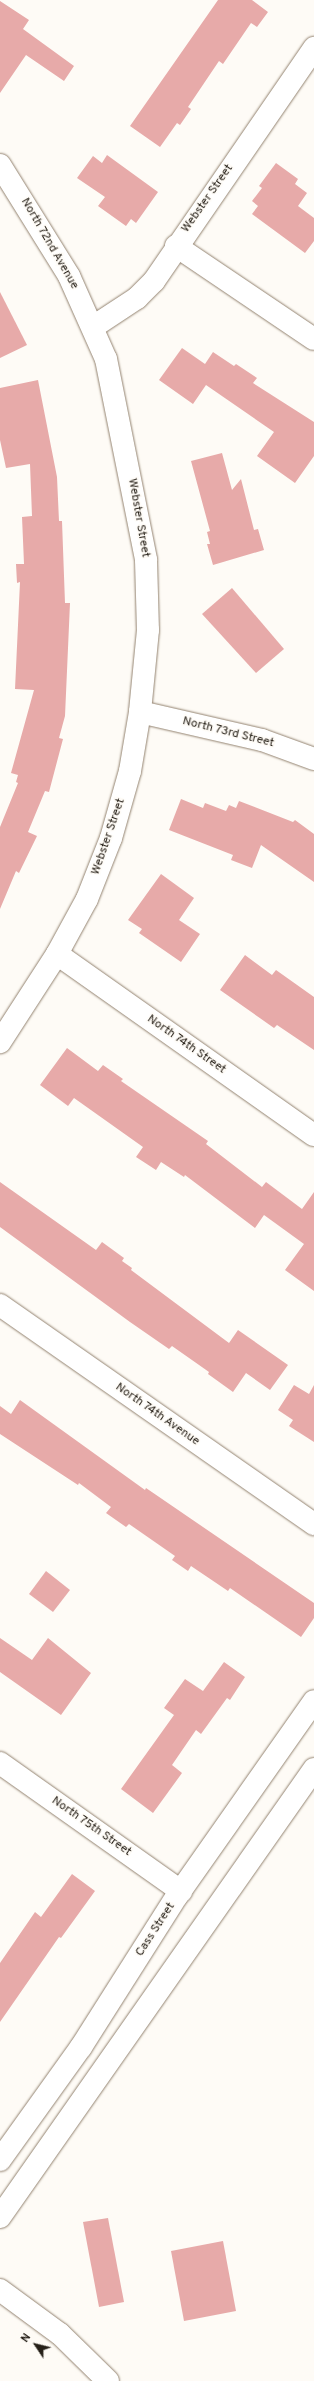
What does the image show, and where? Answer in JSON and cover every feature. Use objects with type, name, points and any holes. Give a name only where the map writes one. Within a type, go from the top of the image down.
[{"type":"street","name":"Webster Street","points":[[0,1042],[57,954],[87,899],[111,838],[130,771],[140,712],[148,630],[146,560],[106,359],[93,327],[137,298],[154,281],[176,246],[314,48]]},
{"type":"street","name":"North 72nd Avenue","points":[[0,165],[51,243],[93,327]]},
{"type":"street","points":[[176,246],[314,339]]},
{"type":"street","name":"North 73rd Street","points":[[140,712],[262,740],[314,759]]},
{"type":"street","name":"North 74th Street","points":[[57,954],[314,1135]]},
{"type":"street","name":"North 74th Avenue","points":[[0,1305],[314,1524]]},
{"type":"street","name":"Cass Street","points":[[0,2160],[80,2046],[181,1891],[314,1701]]},
{"type":"street","name":"North 75th Street","points":[[0,1763],[181,1891]]},
{"type":"street","points":[[0,2217],[314,1769]]},
{"type":"street","points":[[0,2290],[60,2334],[108,2381]]},
{"type":"building","points":[[218,0],[252,0],[268,12],[257,27],[251,23],[223,64],[219,61],[188,107],[191,109],[180,125],[177,123],[160,147],[130,126]]},
{"type":"building","points":[[0,1],[29,20],[23,29],[74,66],[64,81],[26,55],[0,93]]},
{"type":"building","points":[[107,155],[158,192],[136,223],[131,219],[126,226],[98,206],[105,197],[77,178],[93,156],[102,163]]},
{"type":"building","points":[[276,163],[298,179],[295,184],[307,193],[298,206],[314,218],[314,241],[305,253],[252,214],[258,206],[252,201],[262,188],[259,186]]},
{"type":"building","points":[[0,292],[27,345],[0,358]]},
{"type":"building","points":[[182,348],[205,364],[213,352],[234,366],[236,364],[257,378],[253,383],[314,422],[314,456],[295,483],[257,456],[274,432],[206,385],[193,404],[159,380]]},
{"type":"building","points":[[38,380],[57,477],[59,521],[62,521],[65,603],[70,603],[65,716],[59,738],[63,739],[49,792],[45,791],[28,832],[37,836],[19,873],[16,871],[0,909],[0,827],[18,783],[16,782],[18,775],[11,773],[34,690],[15,689],[20,582],[17,583],[16,564],[24,564],[22,517],[32,516],[30,464],[6,468],[0,440],[0,388]]},
{"type":"building","points":[[222,453],[232,490],[241,479],[254,530],[258,529],[264,550],[213,565],[207,544],[210,544],[207,532],[210,531],[191,461]]},
{"type":"building","points":[[232,588],[284,649],[256,673],[202,614]]},
{"type":"building","points":[[181,799],[203,808],[205,803],[226,811],[229,805],[236,808],[239,801],[293,822],[295,820],[314,834],[314,882],[261,845],[252,868],[231,860],[233,855],[169,830]]},
{"type":"building","points":[[161,874],[194,898],[179,920],[200,934],[181,962],[139,933],[142,929],[128,920]]},
{"type":"building","points":[[245,955],[272,975],[276,970],[314,997],[314,1050],[277,1025],[274,1028],[220,990]]},
{"type":"building","points":[[67,1048],[98,1071],[103,1065],[123,1079],[121,1081],[208,1141],[206,1144],[262,1187],[266,1182],[302,1209],[314,1192],[314,1291],[285,1270],[304,1244],[264,1215],[255,1228],[185,1175],[184,1177],[161,1162],[156,1170],[136,1157],[143,1147],[74,1098],[68,1106],[40,1085]]},
{"type":"building","points":[[0,1182],[96,1250],[102,1242],[124,1258],[122,1261],[132,1268],[131,1270],[229,1343],[238,1330],[288,1365],[270,1390],[246,1373],[233,1392],[208,1374],[209,1372],[172,1346],[169,1349],[130,1322],[0,1227]]},
{"type":"building","points":[[294,1385],[309,1394],[314,1385],[314,1442],[289,1426],[293,1420],[278,1410]]},
{"type":"building","points":[[20,1400],[145,1490],[146,1488],[314,1603],[314,1618],[301,1637],[230,1588],[228,1591],[191,1566],[188,1571],[172,1560],[175,1556],[129,1524],[126,1527],[106,1513],[111,1507],[79,1483],[78,1485],[0,1434],[0,1406],[11,1414]]},
{"type":"building","points":[[46,1571],[70,1590],[53,1612],[29,1594]]},
{"type":"building","points":[[0,1638],[32,1660],[48,1638],[91,1673],[61,1715],[0,1672]]},
{"type":"building","points":[[224,1662],[245,1677],[230,1700],[227,1698],[201,1734],[196,1730],[172,1765],[182,1773],[153,1813],[121,1789],[174,1715],[164,1708],[185,1679],[203,1691]]},
{"type":"building","points":[[72,1874],[95,1891],[61,1938],[59,1937],[0,2022],[0,1963],[35,1912],[41,1917]]},
{"type":"building","points":[[108,2218],[124,2302],[99,2307],[83,2222]]},
{"type":"building","points":[[223,2241],[236,2311],[184,2321],[171,2251]]}]
